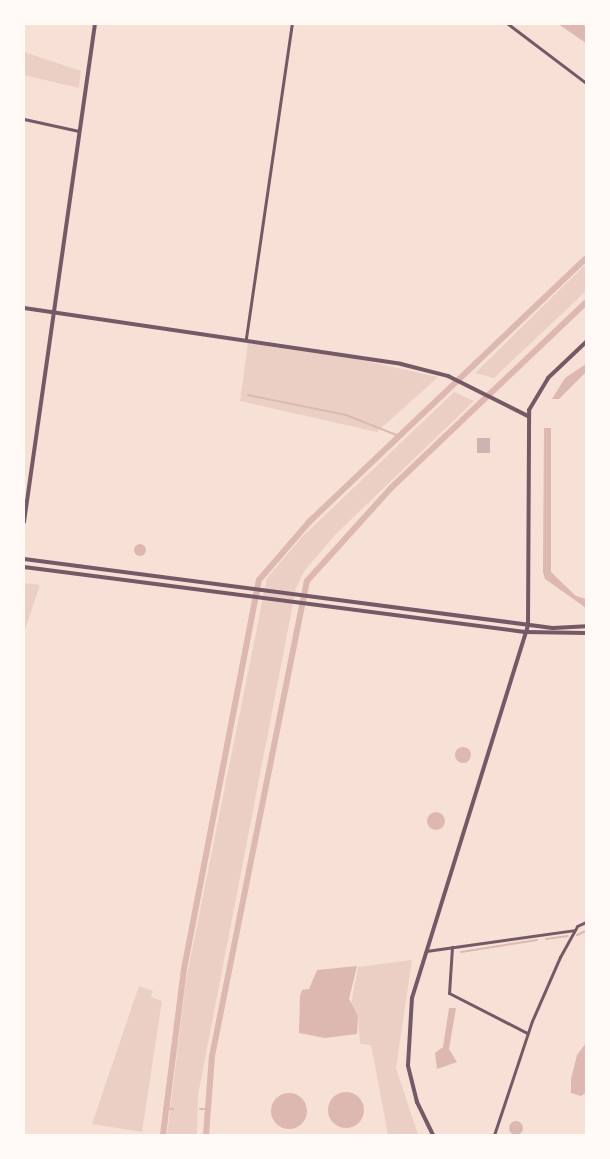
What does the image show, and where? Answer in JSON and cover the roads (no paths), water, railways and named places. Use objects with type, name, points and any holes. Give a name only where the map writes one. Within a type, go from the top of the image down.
[{"type":"street","points":[[24,522],[95,24]]},
{"type":"street","points":[[246,338],[292,24]]},
{"type":"street","points":[[508,24],[586,83]]},
{"type":"street","points":[[24,119],[79,131]]},
{"type":"street","points":[[24,308],[246,338],[448,376],[528,416]]},
{"type":"street","points":[[433,1135],[417,1102],[407,1048],[412,998],[425,951],[528,625],[528,416],[534,396],[586,342]]},
{"type":"street","points":[[24,559],[321,600],[528,625],[586,626]]},
{"type":"street","points":[[24,567],[525,632],[586,633]]},
{"type":"street","points":[[425,951],[575,930],[586,922]]},
{"type":"street","points":[[494,1135],[527,1034],[575,930]]},
{"type":"street","points":[[452,947],[449,993],[527,1034]]},
{"type":"waterway","points":[[163,1135],[184,969],[259,580],[309,522],[586,258]]},
{"type":"waterway","points":[[206,1135],[212,1056],[307,581],[391,488],[586,302]]},
{"type":"waterway","points":[[248,395],[346,415],[399,436]]},
{"type":"waterway","points":[[577,935],[586,931]]},
{"type":"waterway","points":[[546,939],[568,936]]},
{"type":"waterway","points":[[461,952],[537,940]]},
{"type":"waterway","points":[[164,1108],[173,1109]]},
{"type":"waterway","points":[[200,1109],[207,1109]]}]
